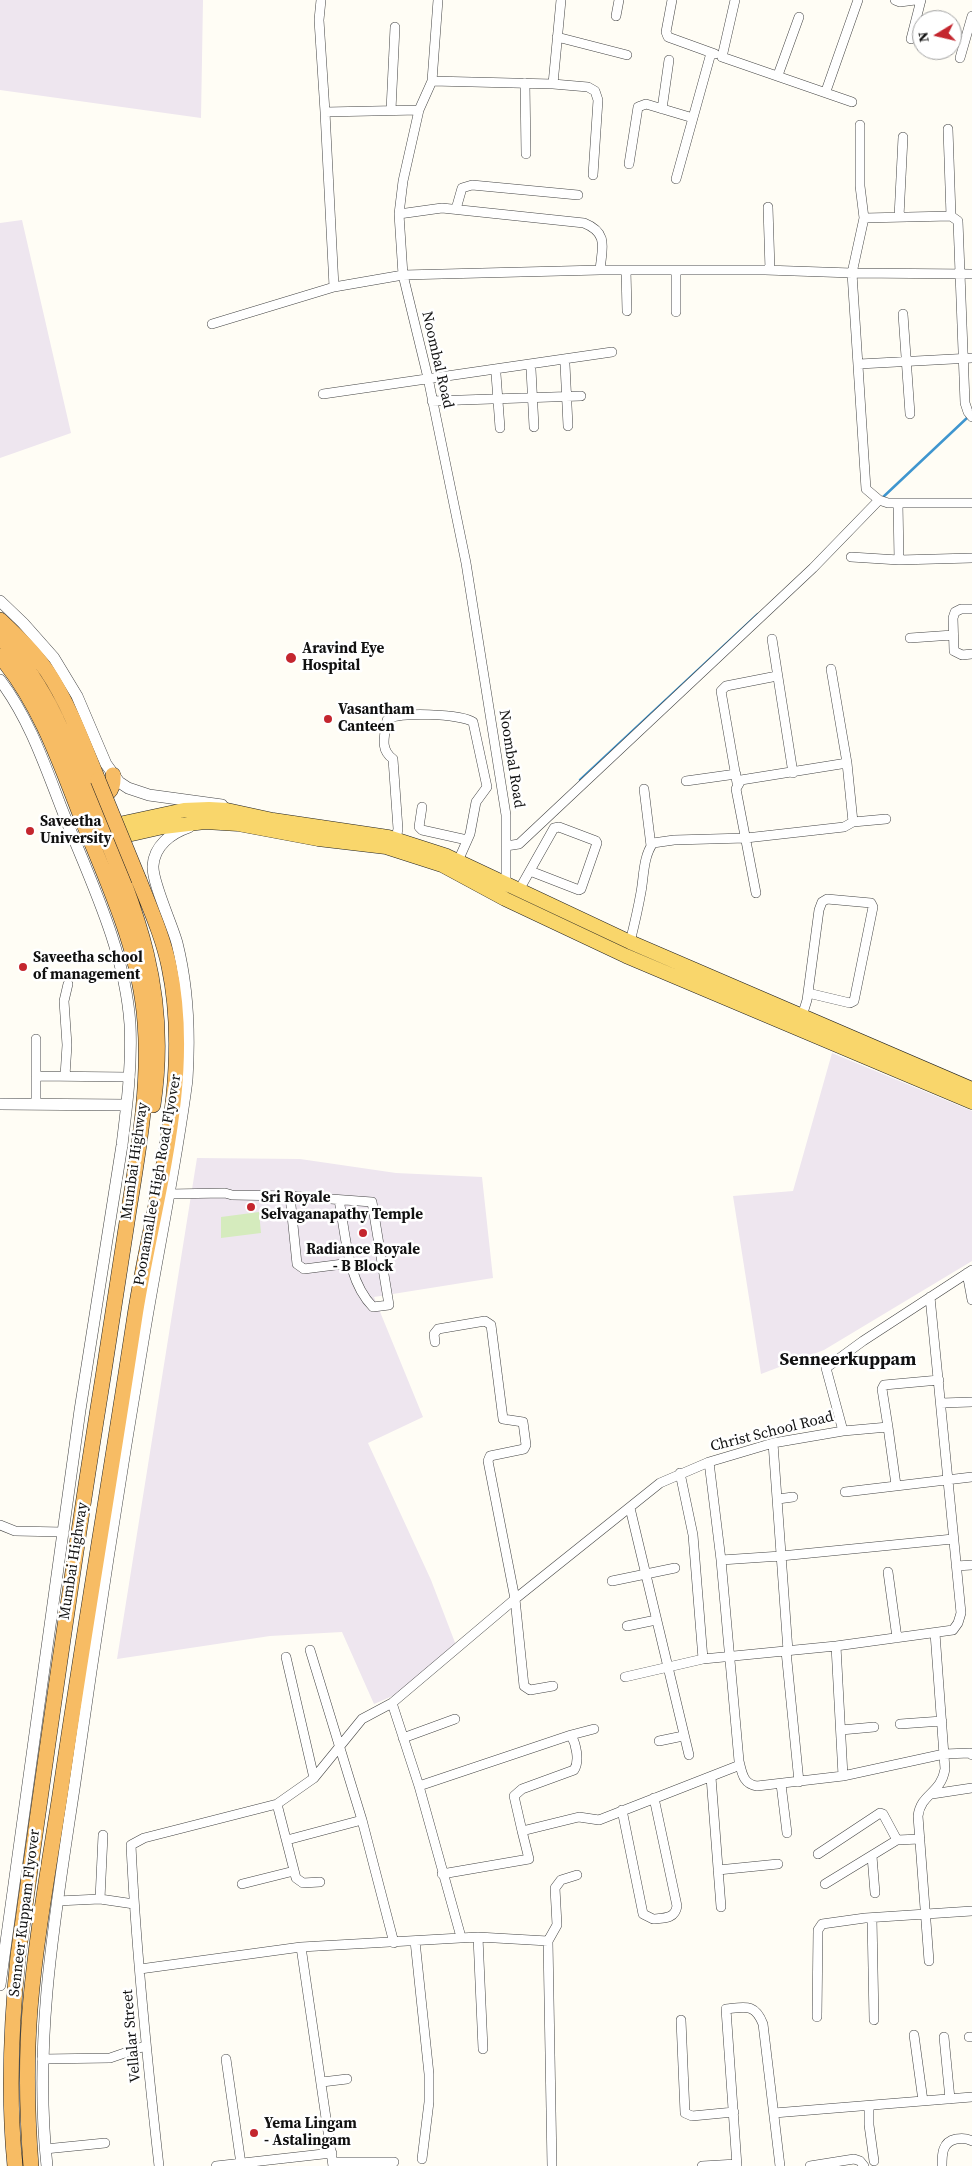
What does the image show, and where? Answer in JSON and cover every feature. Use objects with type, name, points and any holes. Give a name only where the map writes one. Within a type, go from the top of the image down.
[{"type":"highway","name":"Poonamallee High Road Flyover","points":[[0,620],[34,654],[47,671],[70,712],[92,785],[139,880],[162,942],[169,965],[176,1008],[177,1076],[171,1122],[135,1314],[119,1452]]},
{"type":"highway","points":[[0,637],[26,665],[49,702],[92,785],[101,796],[111,790],[113,776]]},
{"type":"highway","name":"Mumbai Highway","points":[[0,656],[31,700],[47,731],[120,912],[136,960],[145,1022],[146,1077],[141,1134],[48,1691]]},
{"type":"highway","points":[[92,785],[105,834],[143,936],[153,981],[158,1029],[158,1061],[153,1105],[143,1159],[128,1212]]},
{"type":"highway","name":"Mumbai Highway","points":[[70,1721],[119,1452]]},
{"type":"highway","name":"Senneer Kuppam Flyover","points":[[15,2166],[10,2084],[14,1994],[52,1709],[48,1691]]},
{"type":"highway","name":"Senneer Kuppam Flyover","points":[[31,2166],[28,2093],[30,2009],[70,1721]]},
{"type":"main road","points":[[105,834],[184,810],[226,810],[273,820],[396,839],[458,861],[630,942],[972,1089]]},
{"type":"main road","points":[[105,834],[177,824],[213,822],[386,847],[442,865],[505,899],[626,956],[972,1102]]},
{"type":"street","points":[[321,0],[319,20],[326,112],[334,288]]},
{"type":"street","points":[[326,112],[419,110],[432,81],[438,0]]},
{"type":"street","points":[[553,84],[560,0]]},
{"type":"street","points":[[616,16],[619,0]]},
{"type":"street","points":[[672,0],[666,32],[668,38],[826,91],[852,102]]},
{"type":"street","points":[[722,57],[735,0]]},
{"type":"street","points":[[826,91],[858,0]]},
{"type":"street","points":[[895,0],[900,2],[915,0]]},
{"type":"street","points":[[962,51],[972,16]]},
{"type":"street","points":[[778,75],[799,17]]},
{"type":"street","points":[[391,110],[395,27]]},
{"type":"street","points":[[557,37],[627,55]]},
{"type":"street","points":[[676,178],[711,53]]},
{"type":"street","points":[[662,109],[669,60]]},
{"type":"street","points":[[432,81],[553,84],[588,88],[598,95],[593,175]]},
{"type":"street","points":[[525,84],[526,154]]},
{"type":"street","points":[[629,164],[638,107],[646,104],[693,118]]},
{"type":"street","name":"Noombal Road","points":[[419,110],[403,181],[400,214],[403,275],[428,378],[467,572],[506,815],[505,899]]},
{"type":"street","points":[[860,125],[860,186],[864,218],[852,273],[866,489],[879,500],[898,503],[972,503]]},
{"type":"street","points":[[948,128],[951,216]]},
{"type":"street","points":[[899,217],[903,137]]},
{"type":"street","points":[[456,209],[462,188],[472,185],[578,195]]},
{"type":"street","points":[[768,207],[770,270]]},
{"type":"street","points":[[400,214],[442,208],[584,223],[599,231],[602,237],[600,270]]},
{"type":"street","points":[[864,218],[951,216],[958,221],[968,359],[965,403],[972,417]]},
{"type":"street","points":[[212,324],[334,288],[403,275],[600,270],[770,270],[972,274]]},
{"type":"street","points":[[626,270],[627,311]]},
{"type":"street","points":[[676,270],[676,312]]},
{"type":"street","points":[[903,314],[910,414]]},
{"type":"street","points":[[323,394],[612,352]]},
{"type":"street","points":[[859,364],[968,359]]},
{"type":"street","points":[[565,364],[568,426]]},
{"type":"street","points":[[531,369],[534,427]]},
{"type":"street","points":[[496,374],[500,428]]},
{"type":"street","points":[[432,401],[581,396]]},
{"type":"street","points":[[506,846],[518,844],[813,568],[879,500]]},
{"type":"street","points":[[898,503],[899,560]]},
{"type":"street","points":[[851,557],[899,560],[972,558]]},
{"type":"street","points":[[0,601],[23,622],[54,658],[77,696],[113,776],[119,782],[137,792],[211,803],[245,813]]},
{"type":"street","points":[[972,608],[961,609],[955,612],[953,635],[954,651],[962,655],[972,654]]},
{"type":"street","points":[[910,638],[953,635]]},
{"type":"street","points":[[772,639],[793,772]]},
{"type":"street","points":[[831,669],[847,763],[853,822]]},
{"type":"street","points":[[756,893],[736,789],[737,779],[721,691],[726,686],[777,676]]},
{"type":"street","points":[[0,680],[19,706],[34,737],[104,916],[123,977],[130,1023],[130,1076],[127,1105],[92,1328],[63,1532],[48,1691],[3,1932],[0,1985]]},
{"type":"street","points":[[396,839],[398,829],[393,759],[386,753],[383,743],[387,720],[394,716],[441,715],[463,717],[473,722],[488,787],[476,802],[470,834],[458,861]]},
{"type":"street","points":[[686,781],[741,780],[847,763]]},
{"type":"street","points":[[630,942],[651,846],[644,789]]},
{"type":"street","points":[[422,807],[419,827],[422,830],[467,840]]},
{"type":"street","points":[[651,846],[653,843],[674,840],[746,838],[844,827],[853,822],[886,819]]},
{"type":"street","points":[[47,2166],[42,2059],[44,2006],[119,1452],[168,1195],[187,1080],[188,1015],[185,990],[177,945],[156,882],[153,867],[157,852],[168,837],[184,829],[213,822]]},
{"type":"street","points":[[519,890],[530,871],[556,827],[596,841],[594,852],[579,890],[530,871]]},
{"type":"street","points":[[802,1016],[808,993],[819,910],[822,902],[827,899],[871,903],[873,907],[854,1001],[850,1003],[808,993]]},
{"type":"street","points":[[66,1076],[67,1045],[64,1001],[68,984]]},
{"type":"street","points":[[36,1039],[36,1103]]},
{"type":"street","points":[[36,1076],[130,1076]]},
{"type":"street","points":[[0,1104],[127,1105]]},
{"type":"street","points":[[168,1195],[225,1193],[290,1196],[372,1202],[389,1306],[373,1307],[363,1297],[351,1263],[340,1200]]},
{"type":"street","points":[[290,1196],[297,1264],[304,1269],[351,1263]]},
{"type":"street","points":[[970,1271],[972,1300]]},
{"type":"street","name":"Christ School Road","points":[[276,1804],[314,1778],[362,1719],[392,1703],[515,1599],[660,1483],[709,1462],[773,1443],[843,1431],[826,1368],[970,1271]]},
{"type":"street","points":[[625,1677],[702,1659],[836,1646],[953,1630],[958,1623],[960,1613],[942,1403],[930,1297]]},
{"type":"street","points":[[435,1342],[434,1334],[438,1329],[485,1321],[490,1325],[503,1419],[523,1422],[526,1444],[524,1449],[490,1456],[488,1461],[515,1599],[524,1686],[530,1690],[553,1686]]},
{"type":"street","points":[[896,1485],[882,1390],[884,1385],[939,1380]]},
{"type":"street","points":[[942,1403],[972,1402]]},
{"type":"street","points":[[843,1431],[888,1426]]},
{"type":"street","points":[[773,1443],[787,1651],[799,1782]]},
{"type":"street","points":[[709,1462],[721,1560],[740,1765],[742,1774],[750,1785],[781,1784],[843,1776],[944,1754],[965,1752],[972,1755]]},
{"type":"street","points":[[680,1473],[693,1535],[702,1659]]},
{"type":"street","points":[[845,1492],[972,1477]]},
{"type":"street","points":[[778,1499],[793,1497]]},
{"type":"street","points":[[630,1508],[666,1667],[689,1755]]},
{"type":"street","points":[[0,1525],[15,1531],[63,1532]]},
{"type":"street","points":[[721,1560],[953,1539]]},
{"type":"street","points":[[956,1566],[972,1565]]},
{"type":"street","points":[[612,1581],[675,1568]]},
{"type":"street","points":[[888,1572],[896,1638]]},
{"type":"street","points":[[627,1626],[656,1620]]},
{"type":"street","points":[[928,1961],[920,1839],[920,1805],[932,1794],[944,1777],[935,1633]]},
{"type":"street","points":[[836,1646],[843,1776]]},
{"type":"street","points":[[310,1650],[338,1748],[362,1820],[394,1943]]},
{"type":"street","points":[[286,1657],[314,1778]]},
{"type":"street","points":[[392,1703],[419,1786],[461,1937]]},
{"type":"street","points":[[403,1738],[454,1719]]},
{"type":"street","points":[[900,1724],[942,1721]]},
{"type":"street","points":[[840,1730],[874,1727]]},
{"type":"street","points":[[419,1786],[594,1729]]},
{"type":"street","points":[[442,1874],[529,1859],[514,1796],[522,1789],[574,1770],[578,1763],[571,1735]]},
{"type":"street","points":[[659,1742],[683,1736]]},
{"type":"street","points":[[522,1831],[579,1817],[599,1820],[740,1765]]},
{"type":"street","points":[[711,1777],[720,1907]]},
{"type":"street","points":[[781,1784],[787,1833]]},
{"type":"street","points":[[932,1794],[972,1788]]},
{"type":"street","points":[[622,1810],[643,1914],[653,1920],[671,1916],[674,1914],[677,1906],[654,1798]]},
{"type":"street","points":[[276,1804],[296,1878],[300,1882],[320,1882]]},
{"type":"street","name":"Vellalar Street","points":[[159,2166],[145,2046],[131,1845],[144,1838],[276,1804]]},
{"type":"street","points":[[818,1854],[880,1813],[883,1814],[897,1840]]},
{"type":"street","points":[[287,1840],[362,1820]]},
{"type":"street","points":[[100,1899],[103,1835]]},
{"type":"street","points":[[825,1884],[897,1840],[920,1839]]},
{"type":"street","points":[[872,1856],[875,1892]]},
{"type":"street","points":[[718,1870],[778,1864]]},
{"type":"street","points":[[242,1884],[294,1871]]},
{"type":"street","points":[[552,2166],[548,1941],[557,1925],[555,1888],[561,1880],[577,1875]]},
{"type":"street","points":[[58,1901],[100,1899],[134,1904]]},
{"type":"street","points":[[816,2016],[819,1927],[829,1921],[972,1910]]},
{"type":"street","points":[[872,1918],[874,2020]]},
{"type":"street","points":[[478,1936],[483,2049]]},
{"type":"street","points":[[140,1969],[302,1947],[394,1943],[478,1936],[548,1941]]},
{"type":"street","points":[[415,1941],[429,2074],[429,2102],[422,2159]]},
{"type":"street","points":[[302,1947],[333,2160]]},
{"type":"street","points":[[702,2166],[737,2165],[726,2009],[747,2006],[759,2014],[763,2024],[780,2166]]},
{"type":"street","points":[[681,2020],[685,2113],[692,2116],[734,2112]]},
{"type":"street","points":[[914,2035],[923,2101]]},
{"type":"street","points":[[944,2037],[950,2099]]},
{"type":"street","points":[[42,2059],[110,2058],[145,2046]]},
{"type":"street","points":[[226,2058],[241,2164]]},
{"type":"street","points":[[322,2082],[346,2079]]},
{"type":"street","points":[[774,2113],[972,2097]]},
{"type":"street","points":[[869,2106],[869,2124],[874,2161]]},
{"type":"street","points":[[942,2166],[944,2147],[948,2142],[963,2138],[972,2141]]},
{"type":"street","points":[[46,2149],[105,2143]]},
{"type":"street","points":[[810,2166],[854,2159],[860,2161],[864,2166]]},
{"type":"street","points":[[216,2166],[333,2160],[394,2162]]},
{"type":"shaded area","points":[[0,0],[203,0],[201,118],[0,90]]},
{"type":"shaded area","points":[[22,220],[71,433],[0,458],[0,223]]},
{"type":"shaded area","points":[[832,1053],[972,1111],[972,1261],[824,1350],[761,1374],[733,1196],[793,1191]]},
{"type":"shaded area","points":[[197,1158],[300,1159],[396,1173],[482,1177],[493,1278],[374,1297],[423,1417],[368,1443],[431,1580],[459,1653],[418,1685],[374,1704],[342,1632],[270,1636],[117,1659]]},
{"type":"green space","points":[[259,1212],[261,1233],[221,1238],[221,1217]]},
{"type":"waterway","points":[[881,499],[968,417]]},
{"type":"waterway","points":[[580,780],[758,614]]},
{"type":"place","name":"Aravind Eye Hospital","points":[[291,658]]},
{"type":"place","name":"Vasantham Canteen","points":[[328,719]]},
{"type":"place","name":"Saveetha University","points":[[30,831]]},
{"type":"place","name":"Saveetha school of management","points":[[23,967]]},
{"type":"place","name":"Sri Royale Selvaganapathy Temple","points":[[251,1207]]},
{"type":"place","name":"Radiance Royale - B Block","points":[[363,1233]]},
{"type":"place","name":"Yema Lingam - Astalingam","points":[[254,2133]]},
{"type":"district","name":"Senneerkuppam","points":[[848,1360]]}]
